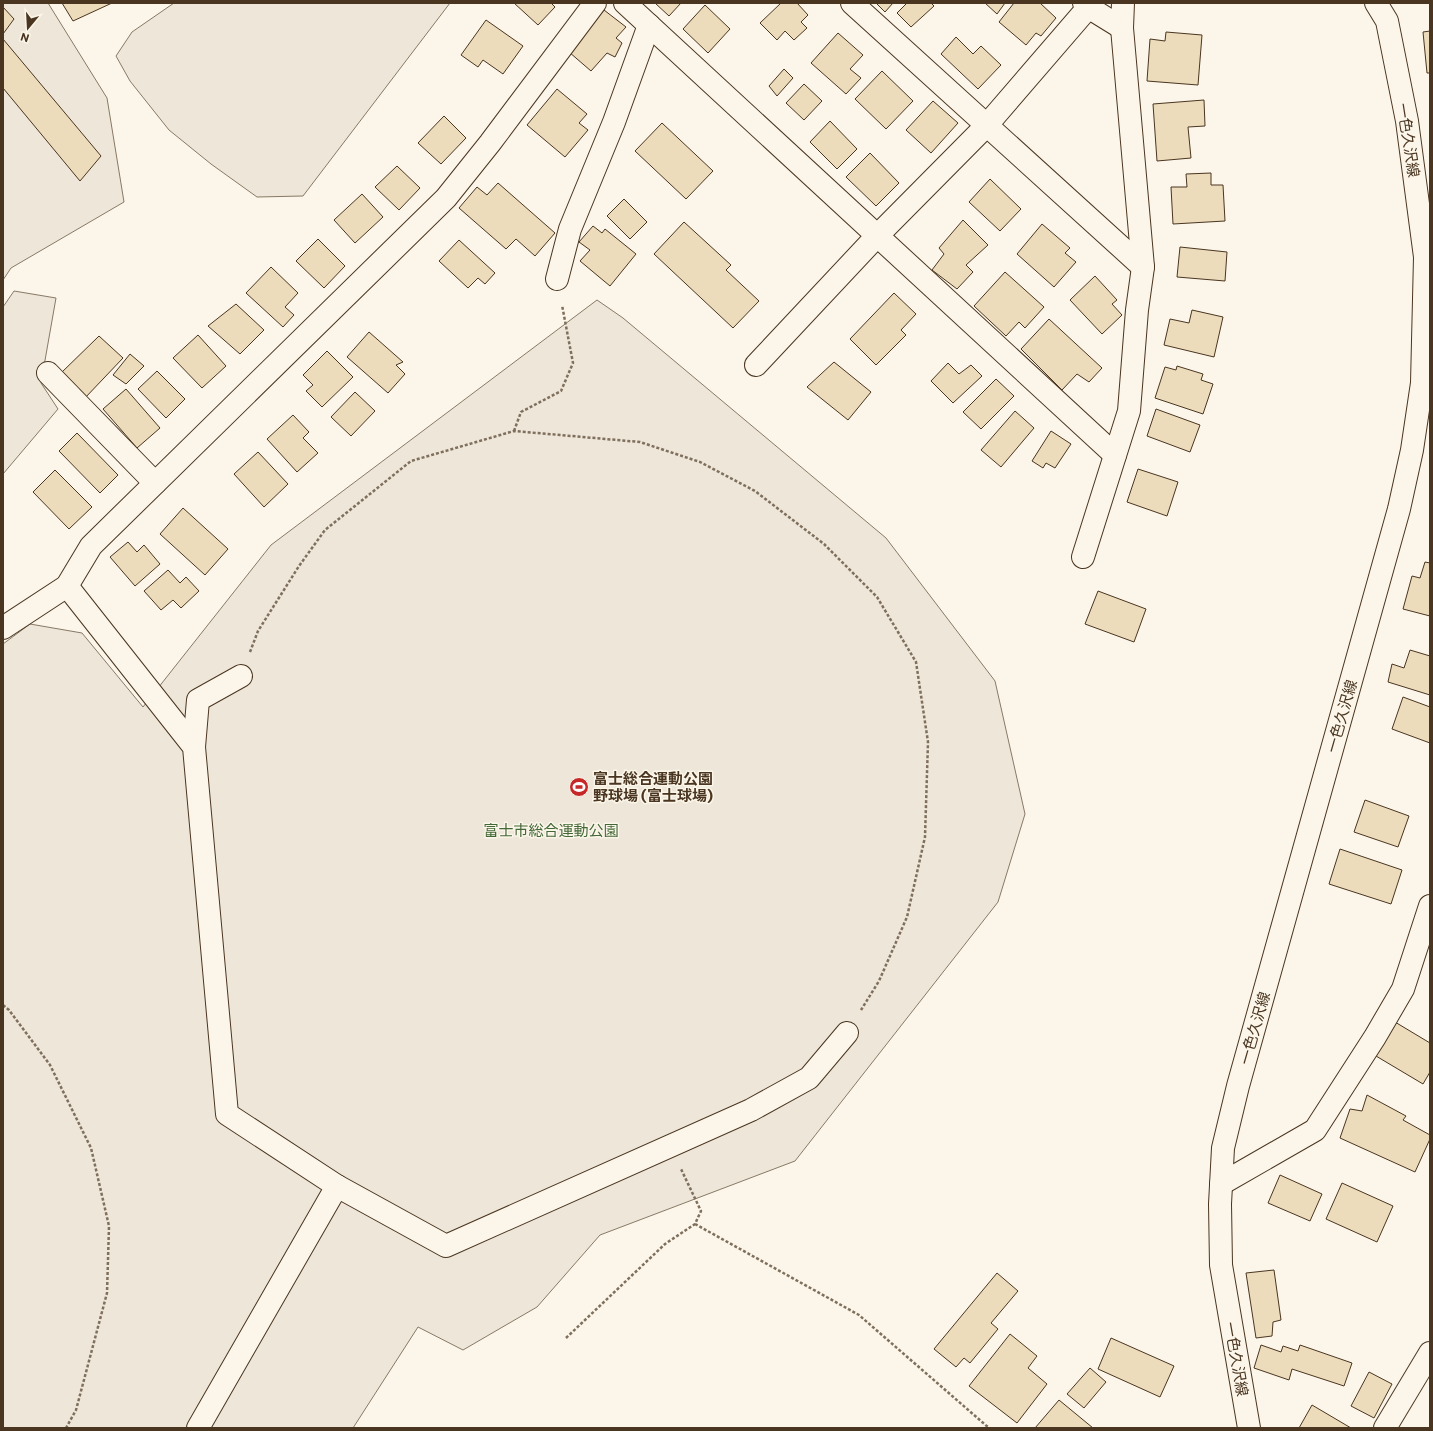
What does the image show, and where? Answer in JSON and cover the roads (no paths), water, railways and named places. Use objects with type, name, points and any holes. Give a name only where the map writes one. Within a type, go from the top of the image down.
[{"type":"street","points":[[3,628],[67,586],[91,546],[446,198],[490,143],[596,3]]},
{"type":"street","points":[[625,3],[876,237],[1115,455]]},
{"type":"street","points":[[852,3],[1143,267]]},
{"type":"street","points":[[1083,558],[1129,411],[1137,310],[1143,267],[1122,28],[1123,3]]},
{"type":"street","name":"一色久沢線","points":[[1249,1428],[1221,1265],[1220,1204],[1223,1148],[1238,1086],[1399,510],[1412,450],[1422,383],[1426,257],[1407,121],[1388,12],[1376,3]]},
{"type":"street","points":[[756,365],[876,237],[986,126],[1088,4],[1122,28]]},
{"type":"street","points":[[557,279],[570,229],[614,122],[649,25]]},
{"type":"street","points":[[48,373],[155,483]]},
{"type":"street","points":[[67,586],[194,747]]},
{"type":"street","points":[[241,676],[198,700],[194,747],[227,1114],[337,1186],[446,1246],[751,1110],[809,1078],[847,1033]]},
{"type":"street","points":[[1221,1184],[1315,1130],[1375,1037],[1402,989],[1430,906]]},
{"type":"street","points":[[198,1428],[337,1186]]},
{"type":"street","points":[[1385,1428],[1430,1353]]},
{"type":"place","name":"富士総合運動公園 野球場 (富士球場)","points":[[579,787]]},
{"type":"park label","name":"富士市総合運動公園","points":[[551,830]]}]
